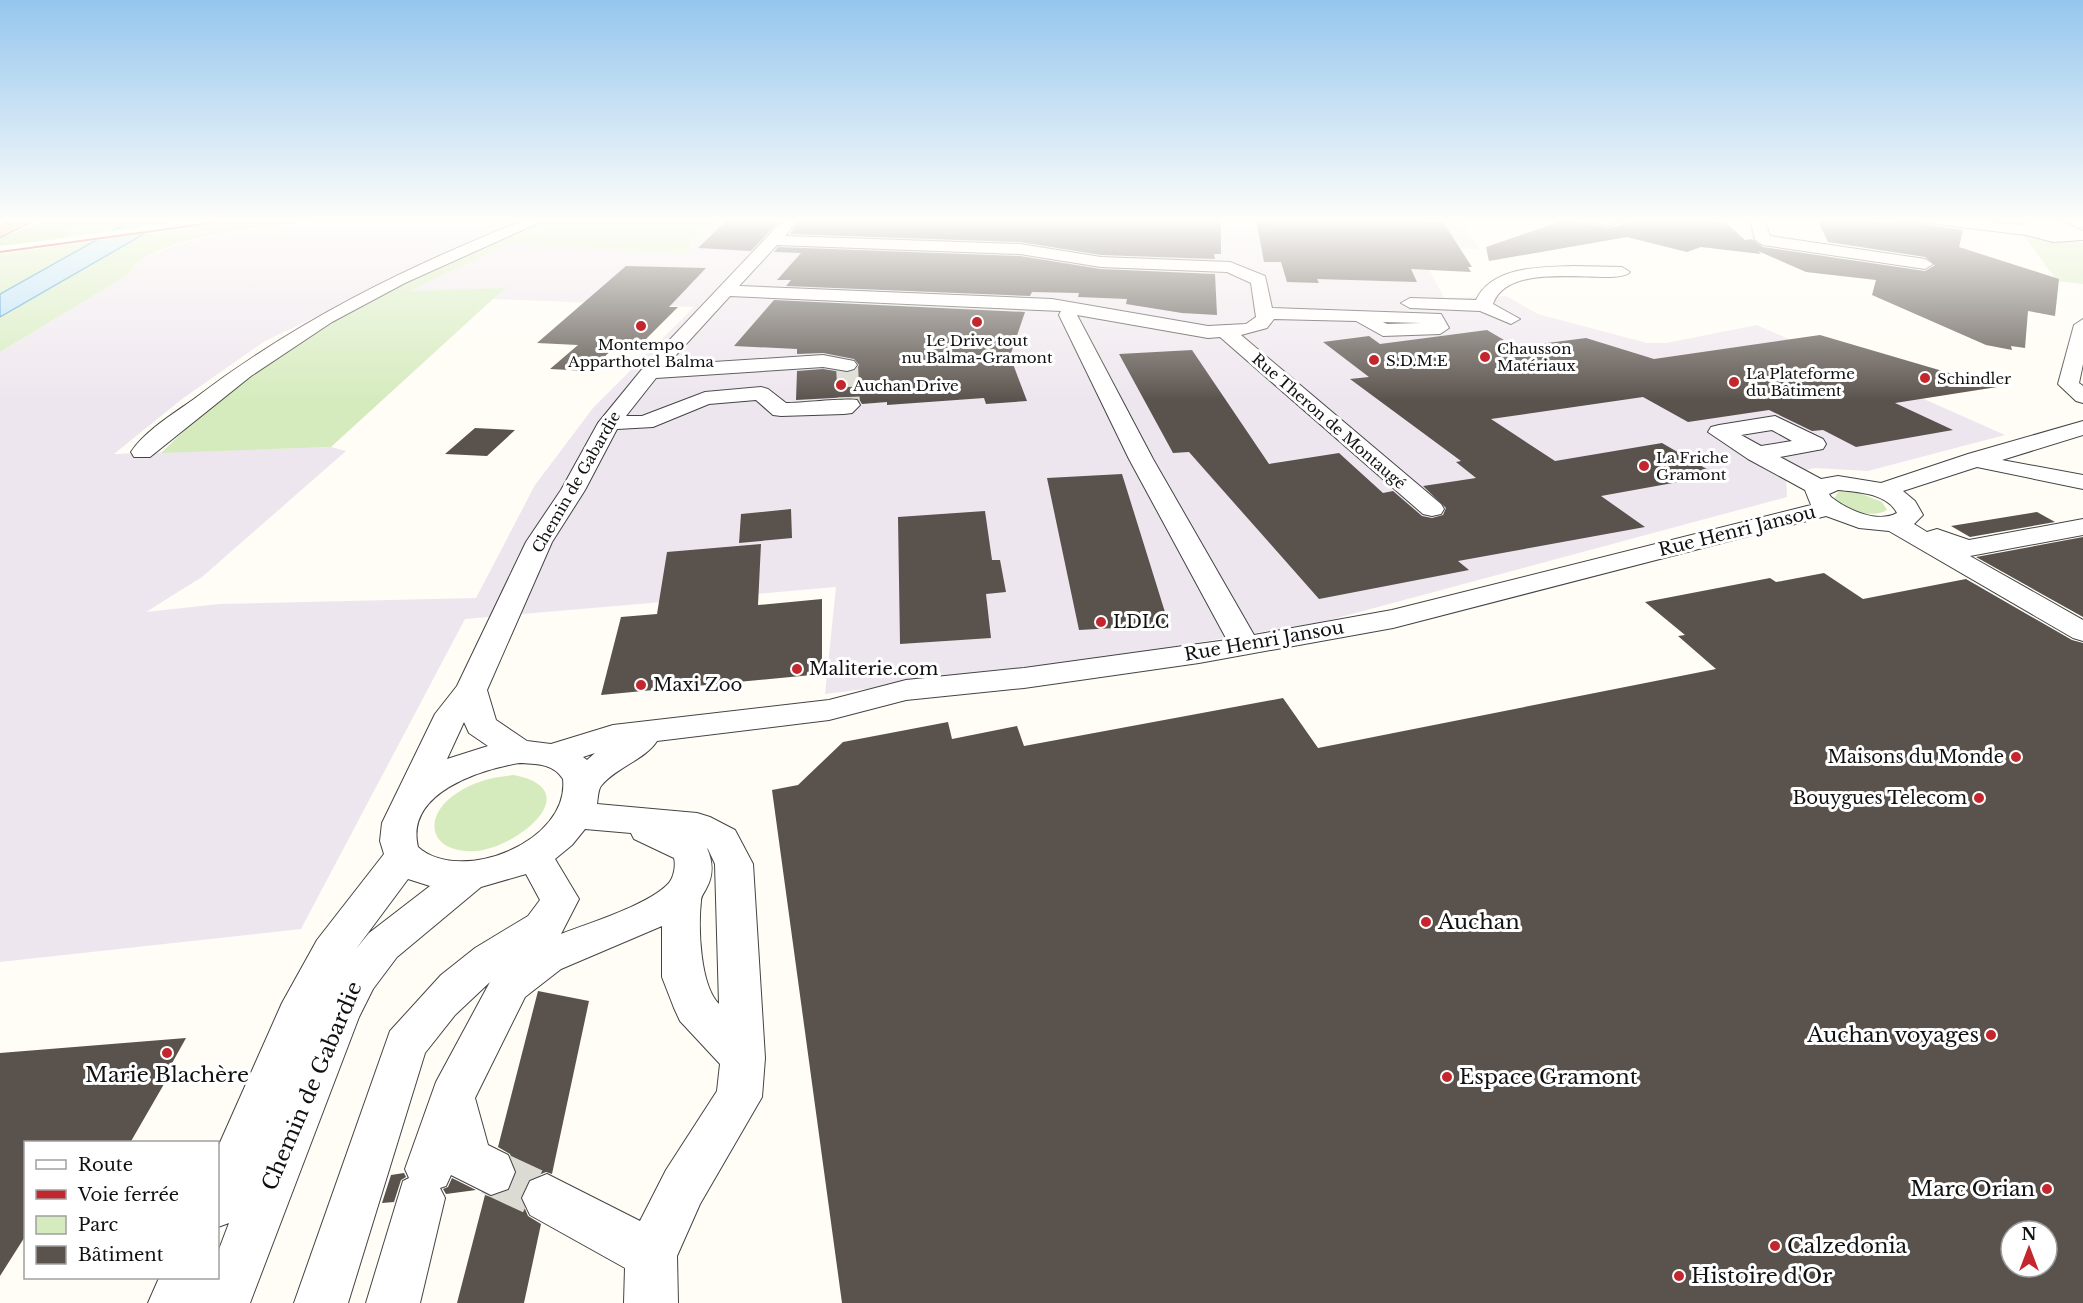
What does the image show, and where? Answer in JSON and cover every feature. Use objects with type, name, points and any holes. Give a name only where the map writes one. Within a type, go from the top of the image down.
[{"type":"street","points":[[142,452],[191,411],[245,372],[351,304],[399,280]]},
{"type":"street","name":"Chemin de Gabardie","points":[[411,802],[451,714],[471,690],[529,563],[609,423],[650,372],[735,280]]},
{"type":"street","points":[[1260,280],[1264,305]]},
{"type":"street","points":[[1484,306],[1493,287],[1511,280]]},
{"type":"street","name":"Rue Theron de Montaugé","points":[[724,291],[1027,303],[1073,307],[1208,332],[1226,332],[1260,324],[1265,318],[1264,305]]},
{"type":"street","points":[[1264,305],[1467,297],[1511,319]]},
{"type":"street","points":[[1264,305],[1360,316]]},
{"type":"street","points":[[1073,307],[1068,315],[1141,459],[1245,645]]},
{"type":"street","points":[[2083,324],[2068,384],[2083,397]]},
{"type":"street","name":"Rue Theron de Montaugé","points":[[1226,332],[1432,509]]},
{"type":"street","points":[[650,372],[823,361],[847,364]]},
{"type":"street","points":[[609,423],[645,422],[705,398],[761,393],[781,410],[844,408],[849,405]]},
{"type":"street","points":[[1882,492],[1905,481],[2083,428]]},
{"type":"street","points":[[1756,454],[1824,498],[1867,522],[1900,521],[1952,545],[1969,548],[2083,527]]},
{"type":"street","points":[[1976,459],[2001,467],[2083,482]]},
{"type":"street","name":"Rue Henri Jansou","points":[[536,754],[613,736],[829,710],[906,690],[1035,676],[1245,645],[1432,610],[1824,498],[1838,483],[1882,492]]},
{"type":"street","points":[[1882,492],[1909,509],[1900,521]]},
{"type":"street","points":[[1900,521],[2083,632]]},
{"type":"street","points":[[471,690],[481,725],[536,754],[576,771],[579,800],[559,836],[532,855],[502,868],[470,875],[442,875],[419,868],[404,856],[398,844],[398,831],[402,817],[411,802],[428,786],[456,769],[496,755],[536,754]]},
{"type":"street","name":"Rue Henri Jansou","points":[[579,800],[624,748],[640,740],[691,725]]},
{"type":"street","points":[[393,1303],[425,1184],[452,1097],[510,985],[547,957],[649,915],[681,896],[691,882],[694,862],[689,849],[674,840],[621,821],[579,800]]},
{"type":"street","points":[[621,821],[698,826],[722,840],[734,864],[743,1058],[739,1097],[683,1187],[651,1254],[651,1303]]},
{"type":"street","points":[[321,1303],[406,1045],[433,1009],[463,981],[492,958],[531,936],[557,914],[561,899],[532,855]]},
{"type":"street","name":"Chemin de Gabardie","points":[[219,1201],[303,1003],[331,952],[404,856]]},
{"type":"street","name":"Chemin de Gabardie","points":[[223,1303],[338,1016],[358,977],[384,945],[470,875]]},
{"type":"street","points":[[681,896],[682,977],[695,1008],[743,1058]]},
{"type":"street","points":[[452,1097],[468,1160],[491,1172]]},
{"type":"street","points":[[547,1198],[651,1254]]},
{"type":"street","points":[[175,1303],[186,1279]]},
{"type":"shaded area","points":[[120,280],[394,280],[265,341],[182,399],[114,454],[331,447],[346,451],[202,577],[146,612],[219,604],[476,598],[535,485],[593,408],[694,307],[493,299],[504,288],[408,292],[433,280],[1435,280],[1444,298],[1506,296],[1538,314],[1647,343],[1666,343],[1757,325],[2005,435],[1868,471],[1815,468],[1786,475],[1787,497],[1322,622],[1075,663],[825,694],[836,587],[465,619],[301,929],[0,962],[0,352]]},
{"type":"green space","points":[[0,280],[26,280],[0,294]]},
{"type":"green space","points":[[64,280],[120,280],[0,352],[0,317]]},
{"type":"green space","points":[[407,280],[433,280],[410,291],[505,288],[331,447],[161,453],[193,423],[261,368],[297,343],[373,297]]},
{"type":"green space","points":[[2083,280],[2083,284],[2057,281]]},
{"type":"green space","points":[[1854,491],[1882,502],[1887,510],[1881,513],[1866,514],[1844,507],[1834,499],[1838,492]]},
{"type":"green space","points":[[514,775],[536,782],[545,793],[546,805],[538,818],[526,830],[492,847],[475,851],[448,847],[440,840],[435,832],[435,823],[445,803],[463,789],[477,783],[491,778]]},
{"type":"water","points":[[25,280],[65,280],[0,317],[0,294]]},
{"type":"building","points":[[610,280],[695,280],[669,307],[678,307],[638,347],[616,346],[589,371],[550,369],[578,345],[537,343]]},
{"type":"building","points":[[777,280],[1215,280],[1217,315],[1182,313],[1126,304],[1127,299],[1078,297],[1079,293],[1032,292],[1030,296],[786,286],[791,280]]},
{"type":"building","points":[[1286,280],[1317,280],[1319,283],[1287,282]]},
{"type":"building","points":[[1344,280],[1416,280],[1417,282]]},
{"type":"building","points":[[1876,280],[2059,280],[2055,316],[2028,311],[2025,348],[2011,346],[2012,350],[1986,345],[1872,295]]},
{"type":"building","points":[[774,300],[1025,312],[1010,356],[1027,401],[986,404],[984,398],[887,405],[887,402],[862,404],[859,399],[851,397],[796,400],[797,371],[823,369],[848,373],[856,370],[859,365],[854,359],[823,353],[797,354],[797,349],[734,346]]},
{"type":"building","points":[[1487,330],[1516,347],[1586,338],[1654,359],[1820,335],[1997,387],[1895,403],[1953,430],[1856,447],[1823,430],[1812,431],[1769,410],[1688,422],[1643,397],[1491,419],[1555,461],[1662,443],[1717,475],[1601,496],[1645,527],[1458,561],[1469,570],[1319,599],[1189,452],[1173,453],[1119,354],[1192,350],[1269,464],[1339,453],[1383,493],[1393,491],[1422,516],[1432,518],[1443,515],[1446,508],[1423,486],[1476,478],[1456,462],[1461,461],[1350,379],[1369,377],[1323,342],[1369,336],[1380,344]]},
{"type":"building","points":[[475,428],[515,430],[487,456],[445,454]]},
{"type":"building","points":[[1122,474],[1169,625],[1079,630],[1047,478]]},
{"type":"building","points":[[791,509],[792,538],[739,543],[741,514]]},
{"type":"building","points":[[985,511],[992,560],[1000,560],[1006,592],[986,594],[991,638],[900,644],[898,517]]},
{"type":"building","points":[[2037,512],[2055,522],[1970,537],[1951,526]]},
{"type":"building","points":[[2083,537],[2083,617],[1976,557]]},
{"type":"building","points":[[761,544],[758,605],[822,599],[822,674],[601,695],[621,617],[657,614],[667,552]]},
{"type":"building","name":"Espace Gramont","points":[[1824,573],[1863,599],[1966,579],[2072,640],[2083,643],[2083,1303],[842,1303],[772,790],[798,785],[843,742],[948,722],[952,739],[1017,726],[1024,746],[1283,698],[1318,748],[1716,669],[1678,636],[1685,635],[1645,602],[1770,578],[1776,582]]},
{"type":"building","points":[[538,991],[589,1001],[552,1174],[546,1172],[529,1179],[520,1197],[528,1216],[541,1224],[524,1303],[457,1303],[485,1195],[492,1197],[509,1191],[517,1173],[510,1154],[498,1147]]},
{"type":"building","points":[[186,1038],[171,1065],[175,1065],[131,1141],[24,1141],[24,1238],[0,1276],[0,1053]]},
{"type":"building","points":[[404,1173],[406,1177],[401,1180],[394,1202],[382,1203],[391,1175]]},
{"type":"building","points":[[452,1178],[476,1190],[446,1194],[443,1189],[448,1187]]},
{"type":"tunnel","points":[[847,365],[849,405]]},
{"type":"tunnel","points":[[491,1172],[547,1198]]},
{"type":"place","name":"Le Drive tout nu Balma-Gramont","points":[[977,322]]},
{"type":"place","name":"Montempo Apparthotel Balma","points":[[641,326]]},
{"type":"place","name":"Chausson Matériaux","points":[[1485,357]]},
{"type":"place","name":"S.D.M.E","points":[[1374,360]]},
{"type":"place","name":"Schindler","points":[[1925,378]]},
{"type":"place","name":"La Plateforme du Bâtiment","points":[[1734,382]]},
{"type":"place","name":"Auchan Drive","points":[[841,385]]},
{"type":"place","name":"La Friche Gramont","points":[[1644,466]]},
{"type":"place","name":"LDLC","points":[[1101,622]]},
{"type":"place","name":"Maliterie.com","points":[[797,669]]},
{"type":"place","name":"Maxi Zoo","points":[[641,685]]},
{"type":"place","name":"Maisons du Monde","points":[[2016,757]]},
{"type":"place","name":"Bouygues Telecom","points":[[1979,798]]},
{"type":"place","name":"Auchan","points":[[1426,922]]},
{"type":"place","name":"Auchan voyages","points":[[1991,1035]]},
{"type":"place","name":"Marie Blachère","points":[[167,1053]]},
{"type":"place","name":"Espace Gramont","points":[[1447,1077]]},
{"type":"place","name":"Marc Orian","points":[[2047,1189]]},
{"type":"place","name":"Calzedonia","points":[[1775,1246]]},
{"type":"place","name":"Histoire d'Or","points":[[1679,1276]]}]
